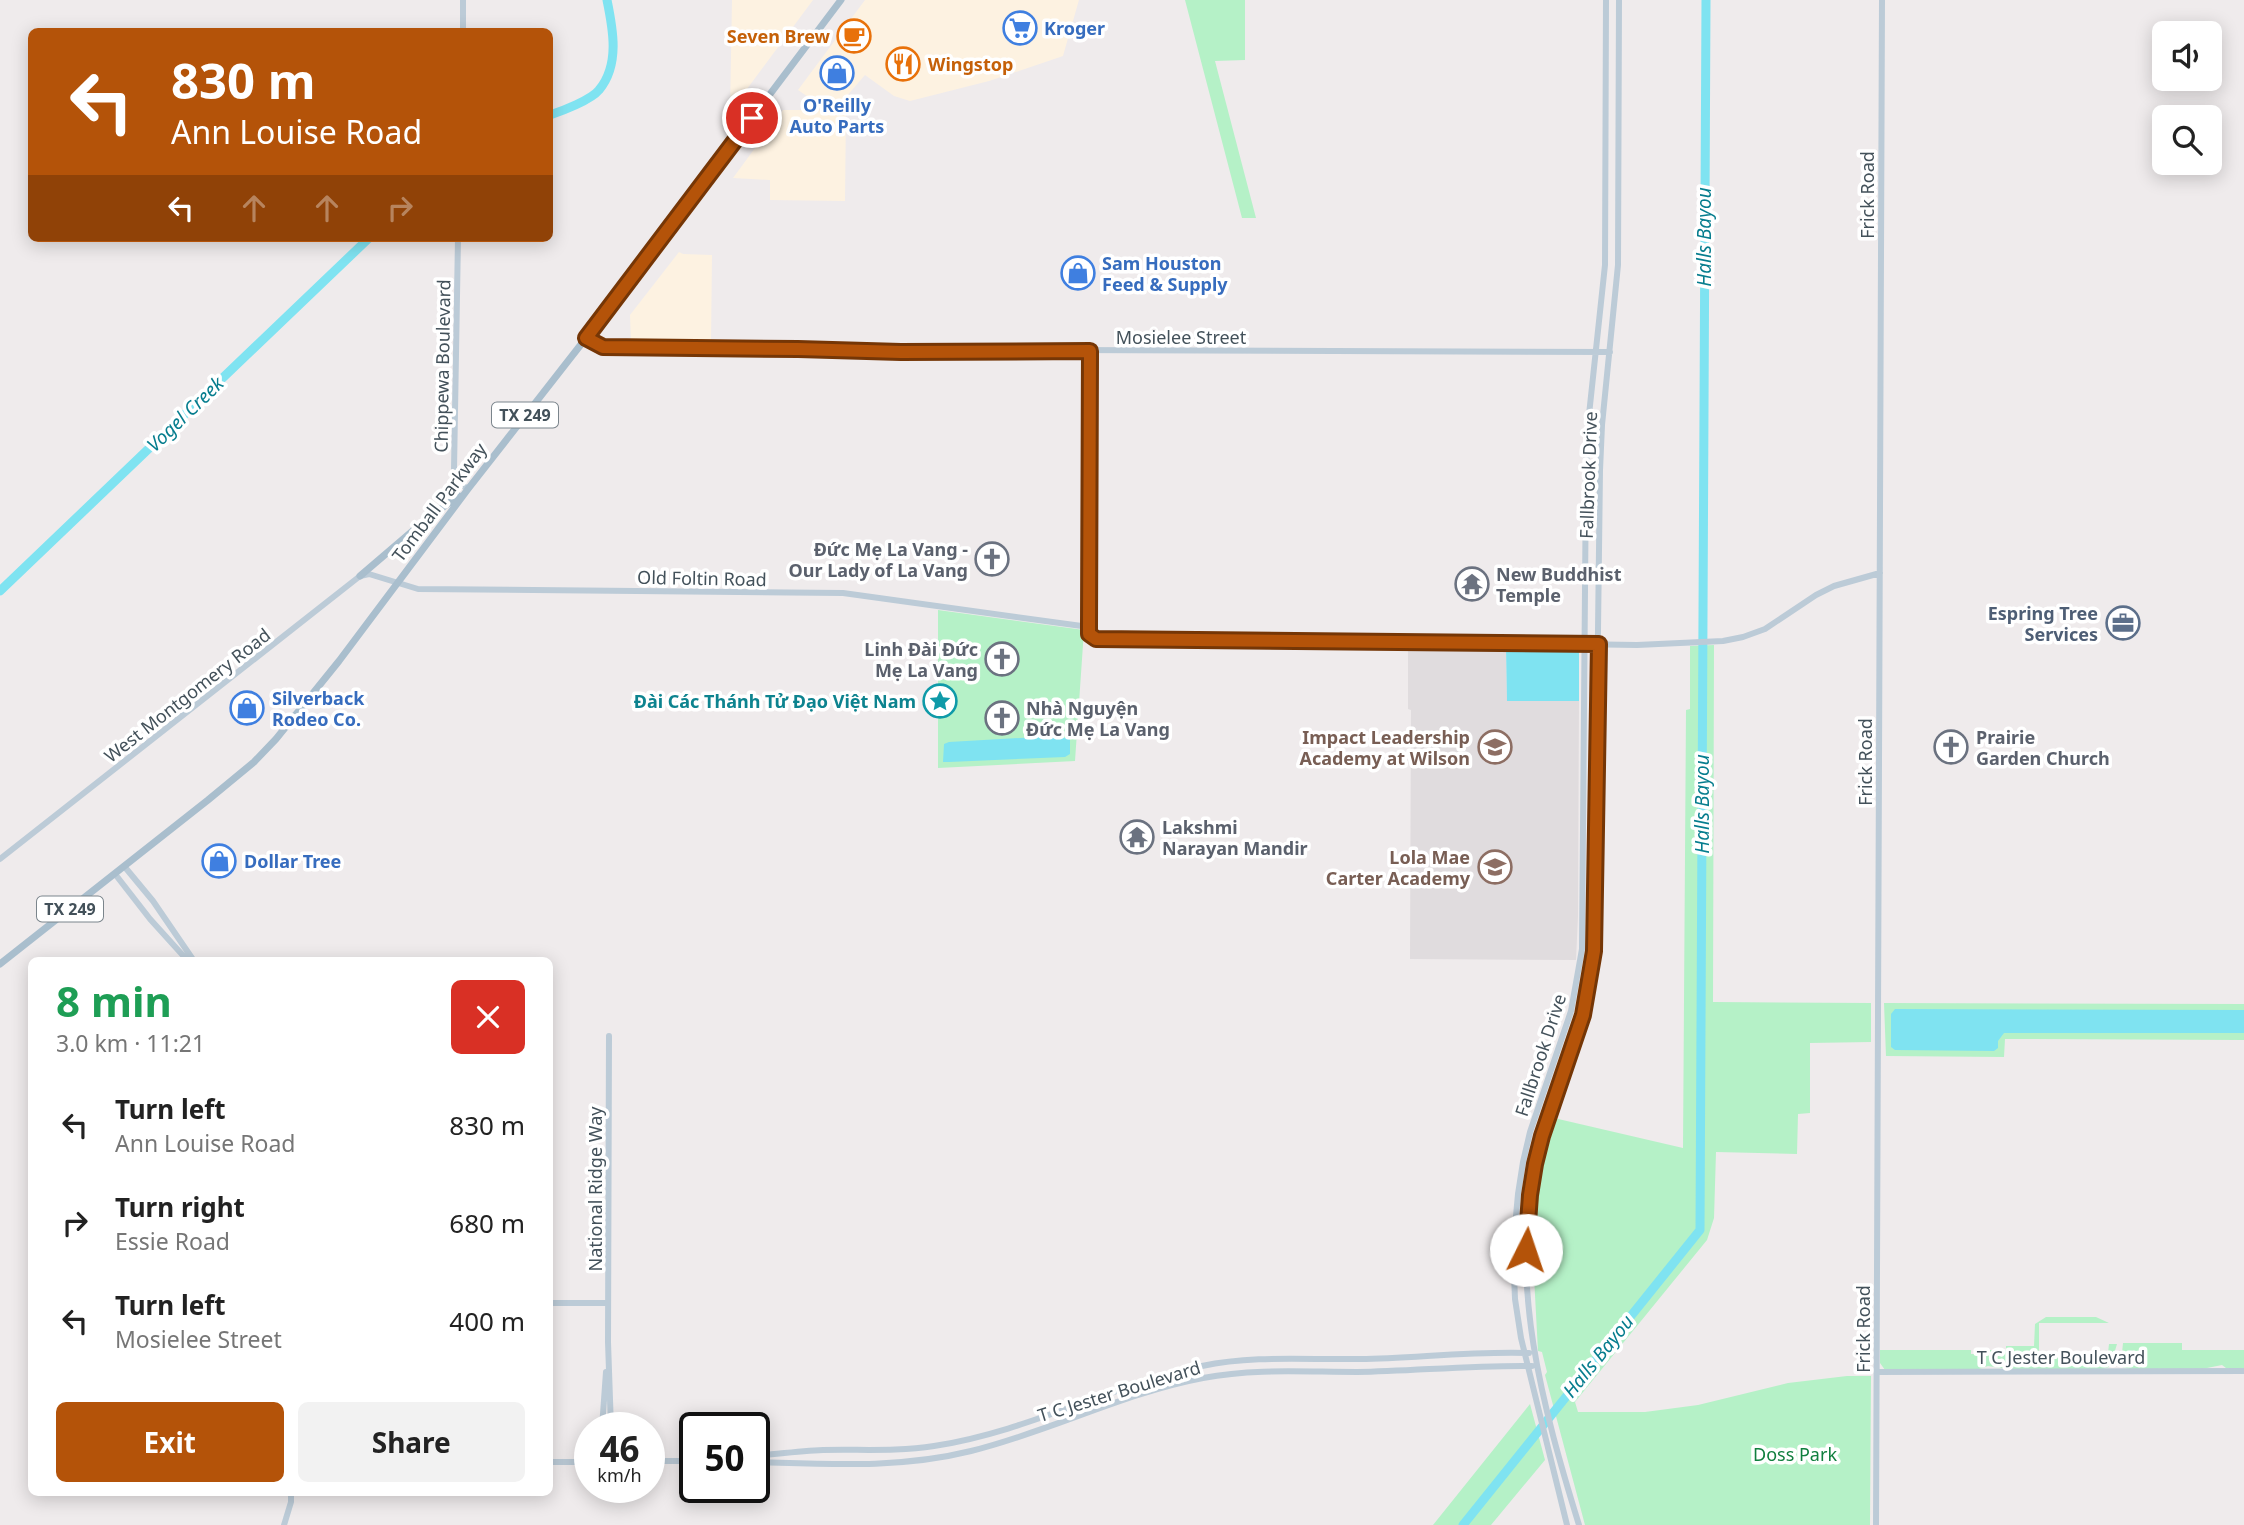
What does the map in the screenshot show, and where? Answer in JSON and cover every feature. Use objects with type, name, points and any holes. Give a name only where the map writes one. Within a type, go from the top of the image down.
[{"type":"main road","name":"Tomball Parkway","points":[[0,964],[254,762],[306,702],[397,584],[841,0]]},
{"type":"main road","points":[[360,576],[429,517],[467,490]]},
{"type":"street","points":[[463,0],[463,28]]},
{"type":"street","name":"Fallbrook Drive","points":[[1567,1525],[1525,1353],[1516,1306],[1514,1272],[1518,1194],[1530,1132],[1571,1011],[1582,949],[1588,435],[1605,265],[1606,0]]},
{"type":"street","name":"Fallbrook Drive","points":[[1579,1525],[1534,1354],[1528,1318],[1526,1272],[1530,1195],[1542,1136],[1583,1015],[1594,951],[1601,448],[1618,265],[1619,0]]},
{"type":"street","name":"Frick Road","points":[[1877,1525],[1882,0]]},
{"type":"street","name":"Chippewa Boulevard","points":[[458,242],[454,470],[456,481],[467,490]]},
{"type":"street","name":"Mosielee Street","points":[[586,338],[603,347],[901,352],[1610,352]]},
{"type":"street","points":[[1089,627],[1090,351]]},
{"type":"street","points":[[1585,643],[1637,645],[1718,642],[1758,632],[1822,591],[1880,573]]},
{"type":"street","points":[[360,576],[369,574],[397,584]]},
{"type":"street","name":"West Montgomery Road","points":[[0,859],[360,576]]},
{"type":"street","name":"Old Foltin Road","points":[[397,584],[423,590],[843,593],[1089,627],[1089,634],[1096,639],[1585,643]]},
{"type":"street","points":[[1584,849],[1596,849]]},
{"type":"street","points":[[124,866],[191,957]]},
{"type":"street","points":[[115,874],[184,957]]},
{"type":"street","points":[[161,932],[169,925]]},
{"type":"street","points":[[1582,949],[1594,951]]},
{"type":"street","name":"National Ridge Way","points":[[609,1036],[608,1342],[610,1412]]},
{"type":"street","points":[[553,1303],[608,1303]]},
{"type":"street","name":"National Ridge Way","points":[[603,1412],[608,1342]]},
{"type":"street","name":"T C Jester Boulevard","points":[[770,1454],[933,1447],[995,1433],[1128,1387],[1188,1369],[1228,1361],[1275,1357],[1353,1359],[1534,1354]]},
{"type":"street","name":"T C Jester Boulevard","points":[[770,1462],[874,1464],[930,1460],[998,1444],[1181,1383],[1230,1374],[1275,1370],[1354,1372],[1537,1366]]},
{"type":"street","name":"T C Jester Boulevard","points":[[1877,1372],[2244,1371]]},
{"type":"street","points":[[553,1462],[574,1462]]},
{"type":"street","points":[[284,1525],[291,1496]]},
{"type":"street","points":[[1564,1512],[1574,1510]]},
{"type":"shaded area","points":[[732,0],[813,0],[730,112]]},
{"type":"shaded area","points":[[865,0],[1079,0],[1063,56],[989,81],[910,101],[894,96],[865,75],[839,105],[814,101],[798,90]]},
{"type":"shaded area","points":[[783,110],[846,110],[845,201],[770,200],[770,180],[733,178]]},
{"type":"shaded area","points":[[679,252],[712,255],[711,343],[631,343],[630,315]]},
{"type":"shaded area","points":[[1408,648],[1506,648],[1507,701],[1579,701],[1576,960],[1410,959],[1411,710],[1408,709]]},
{"type":"green space","points":[[1185,0],[1245,0],[1245,60],[1215,61],[1256,218],[1242,218]]},
{"type":"green space","points":[[938,610],[1084,630],[1075,761],[938,768]]},
{"type":"green space","name":"Doss Park","points":[[1714,645],[1713,1002],[1871,1003],[1871,1042],[1810,1043],[1810,1113],[1798,1114],[1797,1154],[1716,1152],[1714,1218],[1707,1240],[1575,1402],[1578,1412],[1645,1412],[1698,1405],[1788,1383],[1871,1376],[1870,1525],[1585,1525],[1545,1375],[1547,1372],[1542,1352],[1538,1351],[1532,1239],[1537,1182],[1554,1118],[1683,1148],[1686,710],[1690,709],[1690,646]]},
{"type":"green space","points":[[1884,1003],[2244,1004],[2244,1040],[2005,1039],[2004,1057],[1886,1056]]},
{"type":"green space","points":[[2046,1317],[2096,1317],[2109,1323],[2039,1323],[2039,1354],[2108,1353],[2109,1344],[2117,1344],[2114,1354],[2109,1357],[2109,1367],[2007,1369],[1988,1366],[1979,1369],[1885,1370],[1880,1363],[1880,1350],[1971,1350],[1971,1354],[1982,1354],[1982,1350],[2006,1350],[2006,1346],[2034,1346],[2035,1324]]},
{"type":"green space","points":[[2123,1343],[2182,1343],[2182,1350],[2244,1350],[2244,1368],[2226,1368],[2222,1365],[2202,1369],[2130,1369],[2122,1367],[2122,1364],[2131,1362],[2131,1357],[2122,1353]]},
{"type":"green space","points":[[1530,1404],[1545,1460],[1491,1525],[1433,1525]]},
{"type":"water","points":[[1506,648],[1579,648],[1579,701],[1507,701]]},
{"type":"water","points":[[1070,738],[1070,754],[1065,757],[943,762],[944,744],[949,742]]},
{"type":"water","points":[[1895,1009],[2244,1010],[2244,1033],[2004,1033],[1994,1051],[1895,1050],[1891,1047],[1891,1014]]},
{"type":"waterway","name":"Vogel Creek","points":[[553,114],[590,98],[606,80],[613,47],[607,0]]},
{"type":"waterway","name":"Halls Bayou","points":[[1463,1525],[1700,1230],[1706,0]]},
{"type":"waterway","name":"Vogel Creek","points":[[0,591],[365,242]]},
{"type":"place","name":"Kroger","points":[[1020,28]]},
{"type":"place","name":"Seven Brew","points":[[854,36]]},
{"type":"place","name":"Wingstop","points":[[903,64]]},
{"type":"place","name":"O'Reilly Auto Parts","points":[[837,73]]},
{"type":"place","name":"Sam Houston Feed & Supply","points":[[1078,273]]},
{"type":"place","name":"Đức Mẹ La Vang - Our Lady of La Vang","points":[[992,559]]},
{"type":"place","name":"New Buddhist Temple","points":[[1472,584]]},
{"type":"place","name":"Espring Tree Services","points":[[2123,623]]},
{"type":"place","name":"Linh Đài Đức Mẹ La Vang","points":[[1002,659]]},
{"type":"place","name":"Đài Các Thánh Tử Đạo Việt Nam","points":[[940,701]]},
{"type":"place","name":"Silverback Rodeo Co.","points":[[247,708]]},
{"type":"place","name":"Nhà Nguyện Đức Mẹ La Vang","points":[[1002,718]]},
{"type":"place","name":"Impact Leadership Academy at Wilson","points":[[1495,747]]},
{"type":"place","name":"Prairie Garden Church","points":[[1951,747]]},
{"type":"place","name":"Lakshmi Narayan Mandir","points":[[1137,837]]},
{"type":"place","name":"Dollar Tree","points":[[219,861]]},
{"type":"place","name":"Lola Mae Carter Academy","points":[[1495,867]]},
{"type":"route","points":[[752,118],[586,338],[603,347],[901,352],[1090,351],[1089,634],[1096,639],[1599,644],[1594,951],[1583,1015],[1535,1164],[1526,1250]]}]
